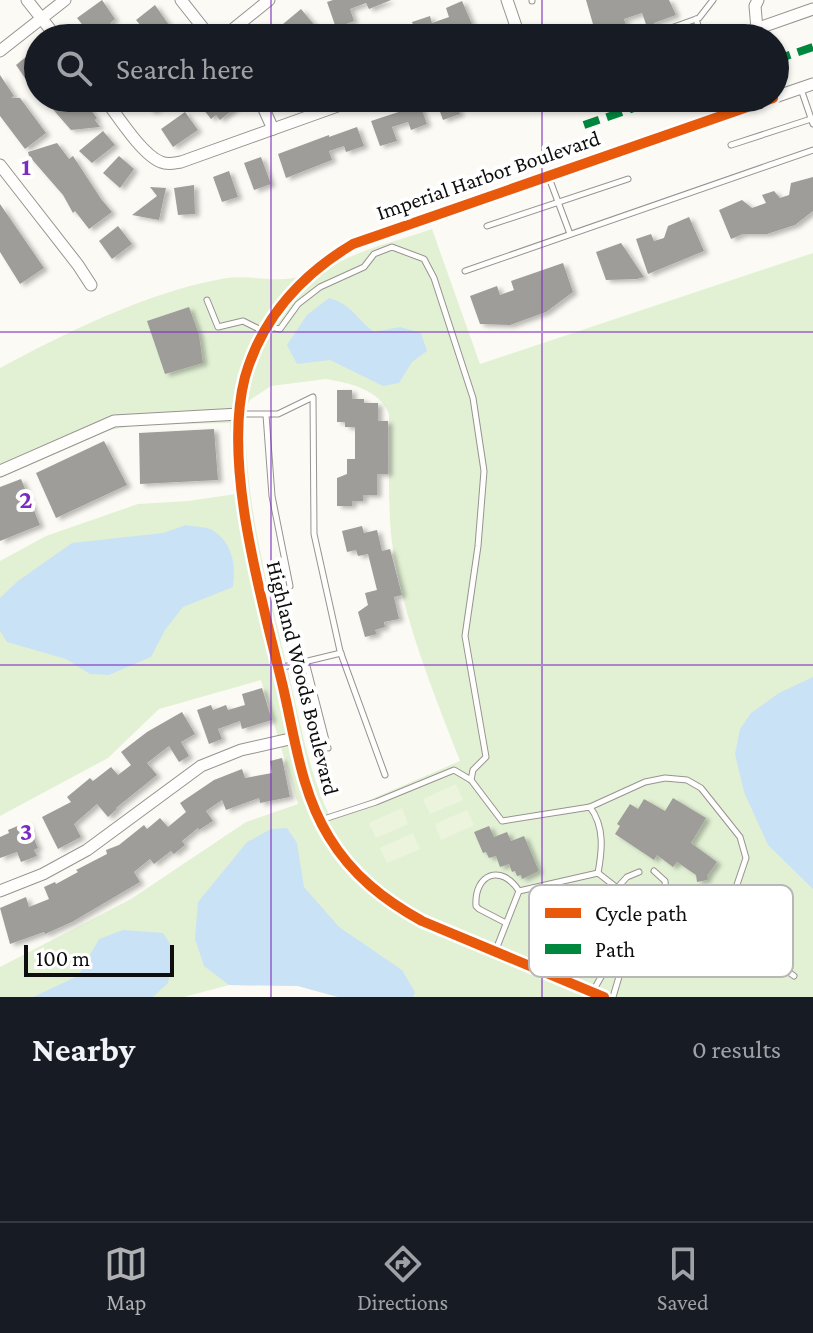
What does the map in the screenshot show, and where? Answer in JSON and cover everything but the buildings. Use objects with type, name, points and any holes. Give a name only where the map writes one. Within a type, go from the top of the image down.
[{"type":"street","points":[[27,0],[46,24]]},
{"type":"street","points":[[35,24],[65,0]]},
{"type":"street","points":[[181,0],[200,24]]},
{"type":"street","points":[[239,24],[269,0]]},
{"type":"street","points":[[507,0],[515,24]]},
{"type":"street","points":[[757,24],[755,6],[758,0]]},
{"type":"street","points":[[771,24],[813,9]]},
{"type":"street","points":[[0,51],[24,33]]},
{"type":"street","points":[[115,112],[149,154],[158,162],[169,164],[321,112]]},
{"type":"street","points":[[265,112],[273,129]]},
{"type":"street","name":"Imperial Harbor Boulevard","points":[[256,348],[288,296],[321,264],[353,244],[733,112]]},
{"type":"street","points":[[0,165],[91,285]]},
{"type":"street","name":"Highland Woods Boulevard","points":[[256,348],[244,381],[239,414],[238,441],[246,518],[294,738],[307,790],[320,820],[346,861],[387,900],[422,921],[529,966]]},
{"type":"street","points":[[0,471],[114,421],[239,414]]},
{"type":"street","points":[[0,891],[43,874],[87,850],[201,766],[241,750],[294,738]]},
{"type":"street","name":"Highland Woods Boulevard","points":[[556,977],[598,994]]},
{"type":"lane","points":[[683,24],[696,19],[713,0]]},
{"type":"lane","points":[[696,19],[698,24]]},
{"type":"lane","points":[[731,145],[812,121],[807,86]]},
{"type":"lane","points":[[465,271],[813,150]]},
{"type":"lane","points":[[548,175],[570,234]]},
{"type":"lane","points":[[487,226],[628,179]]},
{"type":"lane","points":[[207,300],[218,327],[243,321],[266,329],[280,329],[298,304],[320,287],[364,267],[374,254],[392,247],[424,259],[434,278],[473,398],[484,471],[478,546],[465,636],[486,757],[473,770],[471,780]]},
{"type":"lane","points":[[239,414],[278,414],[313,397],[314,534],[341,653],[385,775]]},
{"type":"lane","points":[[266,415],[272,496],[290,586]]},
{"type":"lane","points":[[278,668],[341,653]]},
{"type":"lane","points":[[306,662],[328,748]]},
{"type":"lane","points":[[320,820],[376,802],[454,770],[471,780],[502,821],[590,807],[645,782],[665,778],[687,780],[701,788],[740,837],[746,858],[737,885]]},
{"type":"lane","points":[[590,807],[596,814],[603,850],[598,873]]},
{"type":"lane","points":[[654,871],[665,881],[665,885]]},
{"type":"lane","points":[[620,885],[627,877],[639,872]]},
{"type":"lane","points":[[598,873],[613,885]]},
{"type":"lane","points":[[545,885],[598,873]]},
{"type":"lane","points":[[506,923],[479,909],[476,896],[483,882],[492,874],[512,881],[519,891]]},
{"type":"lane","points":[[519,891],[529,889]]},
{"type":"lane","points":[[495,952],[519,891]]},
{"type":"lane","points":[[613,997],[619,977]]},
{"type":"green space","points":[[432,229],[480,364],[813,253],[813,997],[338,997],[298,986],[229,985],[184,997],[0,997],[0,967],[131,899],[246,822],[298,804],[261,680],[159,709],[108,758],[0,816],[0,561],[46,536],[138,504],[236,494],[230,423],[138,425],[110,430],[0,478],[0,368],[80,328],[164,294],[230,278],[294,278]],"holes":[[[326,379],[371,393],[389,414],[390,511],[397,571],[420,654],[460,761],[330,817],[305,745],[258,540],[248,473],[246,407],[250,400],[271,386]]]},
{"type":"green space","points":[[456,784],[463,800],[430,814],[423,799]]},
{"type":"green space","points":[[402,808],[408,824],[376,838],[369,823]]},
{"type":"green space","points":[[467,810],[474,825],[441,840],[435,824]]},
{"type":"green space","points":[[413,833],[420,849],[387,863],[380,848]]},
{"type":"water","points":[[329,298],[348,308],[374,332],[400,327],[421,333],[427,351],[412,362],[399,383],[383,386],[330,360],[297,364],[287,345],[307,315]]},
{"type":"water","points":[[186,525],[209,529],[225,541],[233,563],[233,587],[183,607],[165,630],[151,657],[109,675],[90,674],[66,659],[7,642],[0,631],[0,598],[18,581],[72,543],[163,533]]},
{"type":"water","points":[[813,677],[813,889],[768,845],[744,792],[735,754],[740,729],[751,713],[779,693]]},
{"type":"water","points":[[287,828],[297,843],[304,887],[339,927],[402,970],[415,992],[413,997],[338,997],[298,986],[229,985],[204,966],[195,939],[198,902],[247,842],[271,829]]},
{"type":"water","points":[[123,930],[163,933],[174,950],[168,983],[153,997],[33,997],[78,976],[99,939]]},
{"type":"marked path","points":[[789,55],[813,47]]},
{"type":"marked path","points":[[584,125],[622,112]]},
{"type":"cycle path","points":[[529,966],[422,921],[382,895],[348,863],[319,820],[300,764],[248,532],[238,450],[239,412],[245,377],[262,336],[286,300],[300,284],[353,244],[733,112]]},
{"type":"cycle path","points":[[556,977],[604,997]]}]
